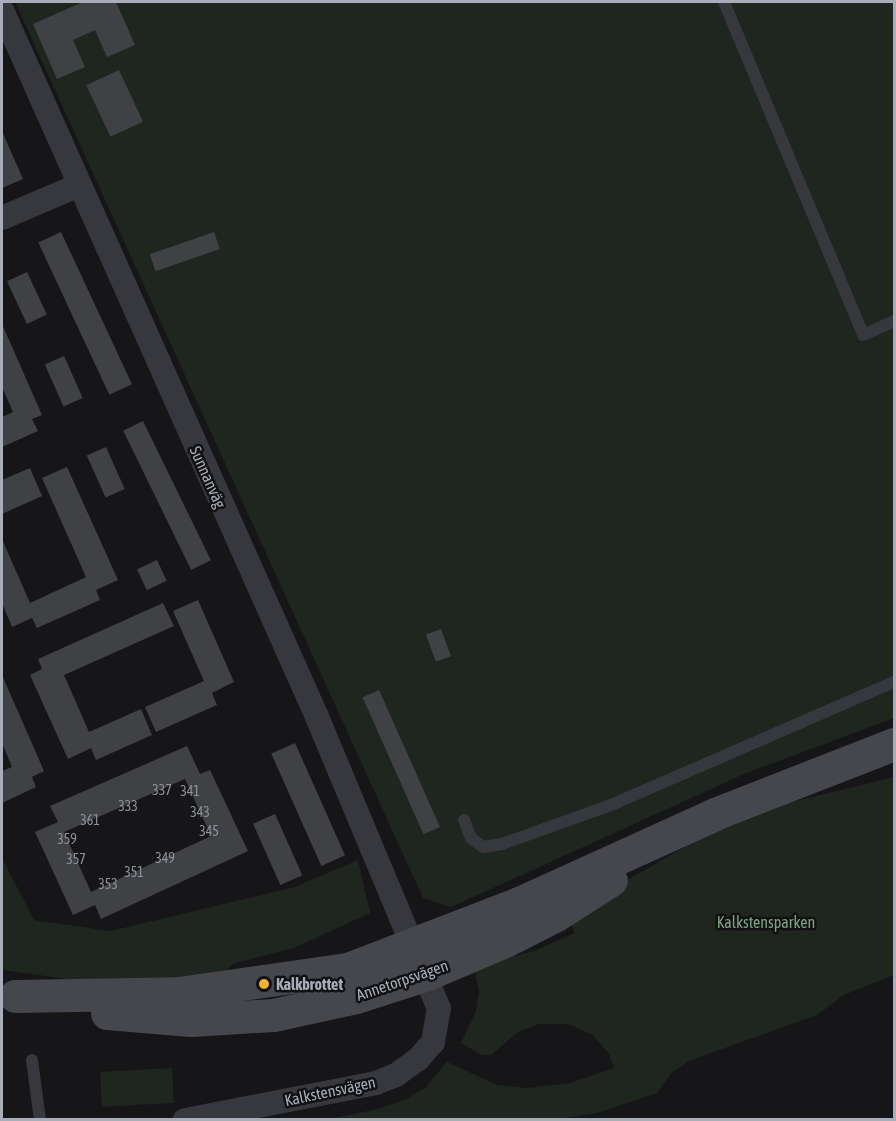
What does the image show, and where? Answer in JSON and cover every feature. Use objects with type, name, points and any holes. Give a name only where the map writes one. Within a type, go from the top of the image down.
[{"type":"main road","name":"Annetorpsvägen","points":[[8,995],[107,1013],[191,1020],[273,1015],[356,997],[421,959],[556,915],[717,813],[894,744]]},
{"type":"street","name":"Sunnanväg","points":[[2,10],[421,959]]},
{"type":"street","points":[[2,218],[79,184]]},
{"type":"street","name":"Kalkstensvägen","points":[[185,1119],[376,1083],[396,1075],[418,1059],[437,1031],[439,1008],[421,959]]},
{"type":"lane","points":[[724,2],[863,335],[894,321]]},
{"type":"lane","points":[[464,820],[471,838],[483,847],[502,844],[652,788],[894,682]]},
{"type":"lane","points":[[32,1059],[40,1119]]},
{"type":"green space","points":[[15,2],[894,2],[894,718],[744,774],[451,907],[423,898]]},
{"type":"green space","name":"Kalkstensparken","points":[[894,777],[894,975],[844,995],[817,1015],[691,1060],[671,1073],[657,1093],[597,1113],[554,1120],[324,1120],[378,1109],[406,1099],[425,1088],[447,1062],[497,1085],[525,1088],[570,1083],[614,1068],[609,1054],[593,1035],[568,1024],[539,1024],[518,1032],[491,1055],[482,1055],[461,1043],[476,1011],[479,992],[474,967],[534,951],[575,933],[570,922],[605,893],[702,837],[759,810]]},
{"type":"green space","points":[[2,858],[34,920],[111,931],[295,887],[358,860],[370,913],[294,948],[235,963],[214,980],[82,981],[2,970]]},
{"type":"green space","points":[[172,1068],[174,1103],[102,1107],[100,1072]]},
{"type":"building","points":[[83,2],[116,2],[135,45],[107,57],[95,30],[73,40],[85,67],[57,79],[33,24]]},
{"type":"building","points":[[119,70],[143,122],[110,137],[86,85]]},
{"type":"building","points":[[2,131],[23,179],[2,188]]},
{"type":"building","points":[[61,232],[132,384],[109,395],[38,243]]},
{"type":"building","points":[[214,232],[220,249],[156,271],[150,254]]},
{"type":"building","points":[[27,272],[47,315],[27,324],[7,281]]},
{"type":"building","points":[[2,324],[42,415],[32,419],[38,431],[2,447],[2,417],[13,412],[2,387]]},
{"type":"building","points":[[64,356],[83,398],[64,407],[45,365]]},
{"type":"building","points":[[143,421],[211,560],[191,570],[123,431]]},
{"type":"building","points":[[106,447],[125,489],[106,498],[87,456]]},
{"type":"building","points":[[67,467],[118,580],[96,590],[100,600],[37,628],[32,618],[12,627],[2,603],[2,539],[30,603],[86,577],[42,478]]},
{"type":"building","points":[[30,468],[42,496],[2,514],[2,480]]},
{"type":"building","points":[[157,560],[167,581],[147,590],[137,569]]},
{"type":"building","points":[[198,600],[234,682],[212,693],[217,705],[156,732],[145,707],[204,681],[173,611]]},
{"type":"building","points":[[163,603],[174,626],[64,675],[89,732],[141,709],[152,735],[96,760],[91,748],[68,759],[30,675],[42,669],[38,659]]},
{"type":"building","points":[[441,629],[451,656],[436,662],[426,634]]},
{"type":"building","points":[[2,675],[44,771],[32,777],[36,787],[2,803],[2,771],[12,767],[2,743]]},
{"type":"building","points":[[379,690],[440,827],[424,834],[363,697]]},
{"type":"building","points":[[295,743],[345,855],[321,866],[271,754]]},
{"type":"building","points":[[187,746],[200,774],[210,770],[248,851],[101,919],[95,905],[73,915],[35,832],[58,822],[50,806]],"holes":[[[185,779],[211,836],[91,892],[64,832]]]},
{"type":"building","points":[[275,814],[302,875],[280,885],[253,824]]},
{"type":"place","name":"Kalkbrottet","points":[[264,984]]}]
